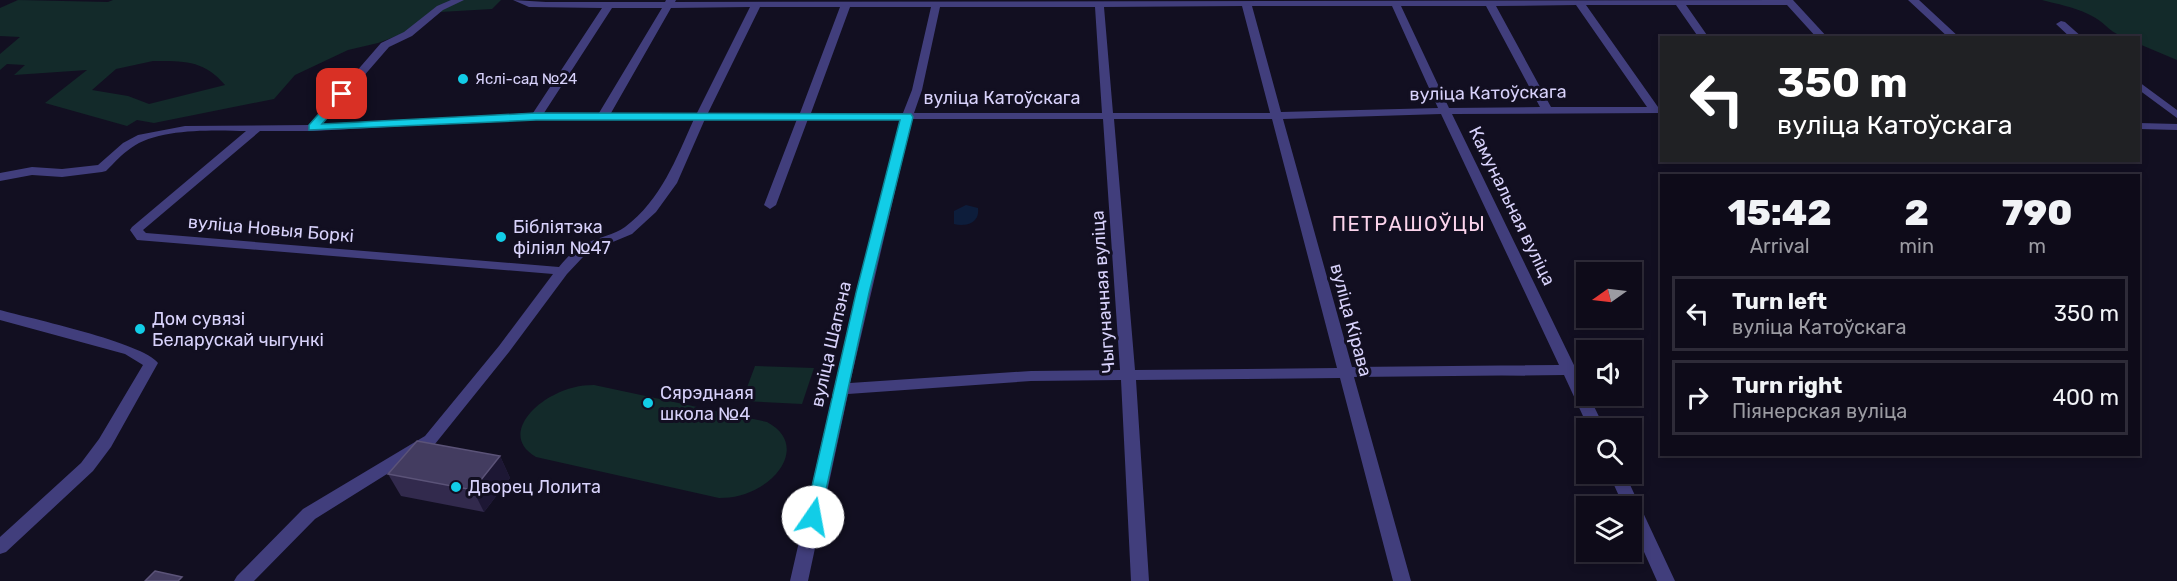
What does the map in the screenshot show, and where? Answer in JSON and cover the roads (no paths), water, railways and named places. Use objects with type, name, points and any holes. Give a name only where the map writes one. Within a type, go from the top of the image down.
[{"type":"street","points":[[313,128],[385,45],[408,34],[440,8],[459,0]]},
{"type":"street","points":[[518,0],[529,4],[609,5],[670,2],[1789,1],[1821,36]]},
{"type":"street","points":[[1913,0],[1953,36]]},
{"type":"street","name":"Камунальная вуліца","points":[[1395,1],[1592,418]]},
{"type":"street","points":[[1489,1],[1547,110]]},
{"type":"street","points":[[1578,1],[1658,110]]},
{"type":"street","points":[[1677,1],[1703,36]]},
{"type":"street","points":[[603,116],[670,2]]},
{"type":"street","name":"Чыгуначная вуліца","points":[[1099,2],[1128,377],[1140,581]]},
{"type":"street","name":"вуліца Кірава","points":[[1246,2],[1402,581]]},
{"type":"street","points":[[243,581],[309,514],[430,440],[504,349],[562,271],[578,254],[591,246],[628,231],[652,209],[672,183],[700,118],[758,3]]},
{"type":"street","points":[[770,205],[847,3]]},
{"type":"street","name":"вуліца Шапэна","points":[[799,581],[841,389],[937,3]]},
{"type":"street","points":[[536,116],[609,5]]},
{"type":"street","points":[[2061,24],[2076,36]]},
{"type":"street","points":[[2140,87],[2177,116]]},
{"type":"street","name":"вуліца Катоўскага","points":[[0,177],[32,171],[79,172],[102,168],[127,145],[142,137],[185,129],[313,128],[536,116],[700,118],[1275,116],[1445,111],[1658,110]]},
{"type":"street","points":[[2140,126],[2177,127]]},
{"type":"street","name":"вуліца Новыя Боркі","points":[[256,128],[136,230],[142,237],[562,271]]},
{"type":"street","points":[[0,315],[130,351],[151,363],[105,443],[87,467],[0,547]]},
{"type":"street","points":[[841,389],[1031,376],[1128,377],[1570,370]]},
{"type":"street","points":[[1622,484],[1666,581]]},
{"type":"water","points":[[966,205],[978,208],[977,217],[971,223],[954,224],[954,211]]},
{"type":"place","name":"Яслі-сад №24","points":[[463,79]]},
{"type":"place","name":"Бібліятэка філіял №47","points":[[501,237]]},
{"type":"place","name":"Дом сувязі Беларускай чыгункі","points":[[140,329]]},
{"type":"place","name":"Сярэднаяя школа №4","points":[[648,403]]},
{"type":"place","name":"Дворец Лолита","points":[[456,487]]},
{"type":"district","name":"ПЕТРАШОЎЦЫ","points":[[1409,224]]}]
